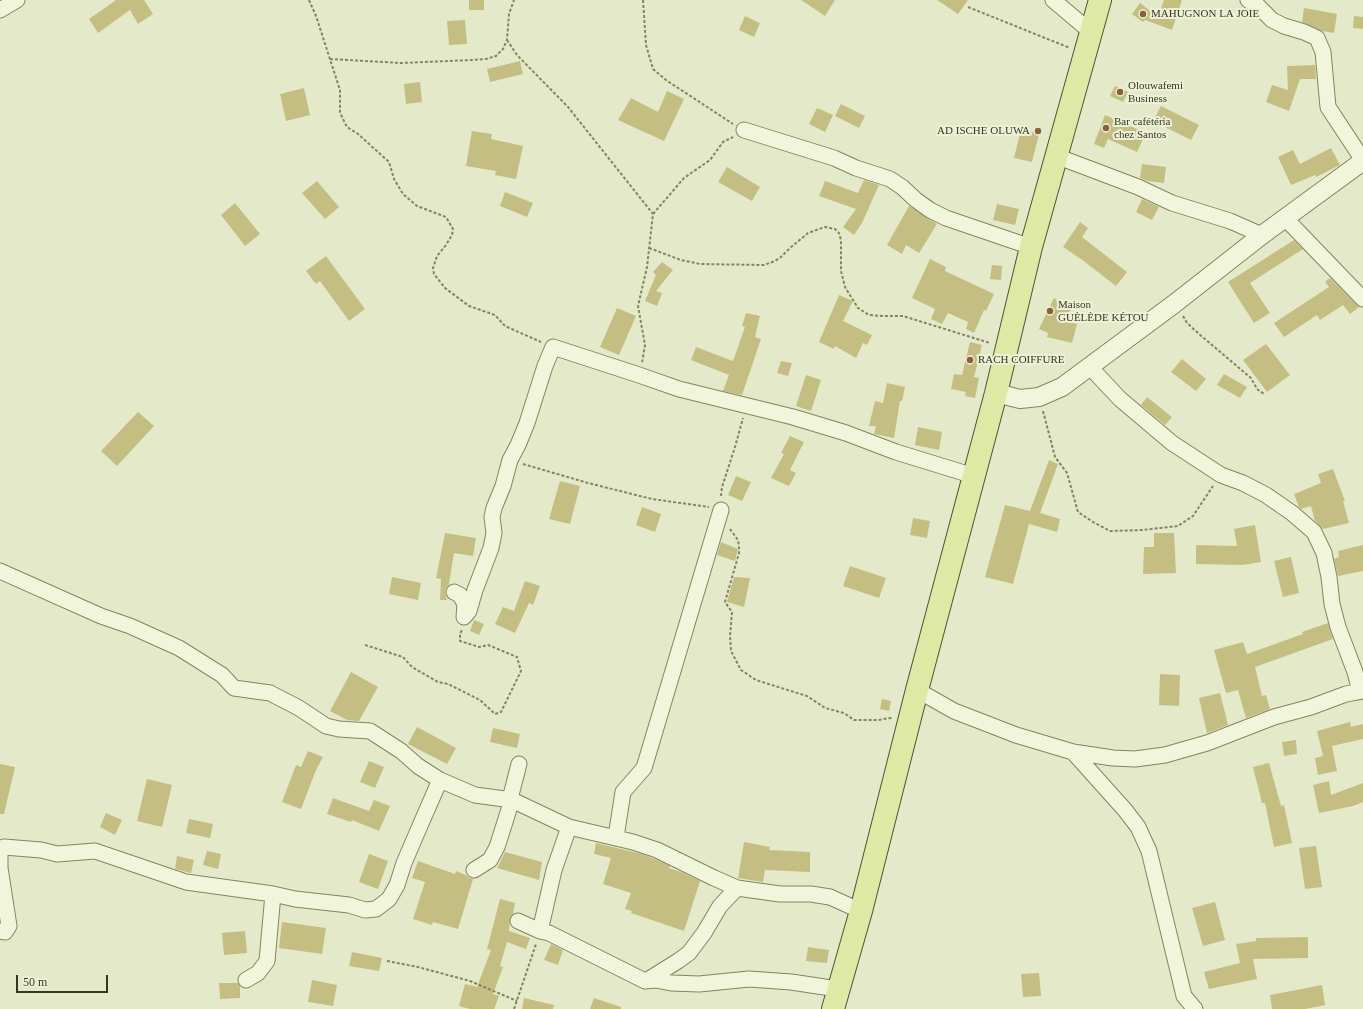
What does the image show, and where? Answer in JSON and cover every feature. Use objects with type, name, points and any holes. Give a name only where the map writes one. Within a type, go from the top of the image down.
[{"type":"main road","points":[[835,999],[861,911],[917,690],[996,393],[1031,247],[1100,0]]},
{"type":"street","points":[[0,10],[17,0]]},
{"type":"street","points":[[1053,0],[1091,32]]},
{"type":"street","points":[[996,393],[1020,399],[1039,397],[1062,387],[1363,160],[1328,107],[1323,52],[1317,38],[1272,20],[1255,2]]},
{"type":"street","points":[[744,130],[834,158],[856,168],[890,179],[930,210],[946,218],[1031,247]]},
{"type":"street","points":[[1056,156],[1138,187],[1172,203],[1230,221],[1262,235]]},
{"type":"street","points":[[1285,218],[1363,299]]},
{"type":"street","points":[[464,617],[469,611],[475,590],[491,548],[494,533],[492,517],[510,460],[527,424],[545,366],[553,348],[679,389],[801,419],[846,433],[896,452],[974,476]]},
{"type":"street","points":[[917,690],[954,711],[1016,736],[1073,752],[1113,758],[1135,759],[1165,755],[1207,743],[1274,717],[1311,707],[1346,694],[1361,691],[1338,627],[1332,604],[1329,577],[1324,553],[1314,532],[1292,513],[1266,495],[1221,476],[1172,443],[1120,399],[1089,366]]},
{"type":"street","points":[[616,837],[623,792],[644,768],[721,510]]},
{"type":"street","points":[[0,571],[101,616],[130,626],[179,648],[222,675],[234,688],[270,693],[299,708],[326,726],[339,729],[370,731],[401,751],[418,766],[440,780],[476,795],[511,800],[569,827],[616,837],[656,850],[737,888],[780,894],[811,894],[830,897],[861,911]]},
{"type":"street","points":[[454,592],[460,595],[465,604],[464,617]]},
{"type":"street","points":[[1073,752],[1125,810],[1138,827],[1149,851],[1184,996],[1195,1009]]},
{"type":"street","points":[[474,870],[490,860],[497,847],[511,800],[519,764]]},
{"type":"street","points":[[0,931],[5,932],[9,926],[0,868],[0,853],[2,847],[40,850],[57,854],[95,851],[186,882],[273,894],[295,899],[349,905],[365,910],[376,909],[389,899],[397,885],[418,828],[440,780]]},
{"type":"street","points":[[540,931],[554,870],[569,827]]},
{"type":"street","points":[[645,981],[689,953],[704,933],[720,906],[737,888]]},
{"type":"street","points":[[246,980],[258,973],[267,961],[273,894]]},
{"type":"street","points":[[518,921],[540,931],[549,933],[645,981],[656,980],[671,983],[698,984],[749,980],[791,982],[835,999]]},
{"type":"path","points":[[309,0],[340,90],[340,112],[342,119],[347,126],[389,162],[394,179],[403,194],[417,206],[446,217],[453,229],[452,235],[437,256],[432,268],[434,274],[445,288],[469,306],[495,315],[505,326],[553,348]]},
{"type":"path","points":[[330,59],[401,63],[486,59],[496,56],[503,49],[507,40],[509,14],[514,0]]},
{"type":"path","points":[[639,375],[645,345],[638,306],[647,267],[653,214],[684,178],[710,160],[723,142],[744,130],[666,80],[653,69],[646,45],[643,0]]},
{"type":"path","points":[[968,8],[1085,55]]},
{"type":"path","points":[[507,40],[517,55],[568,107],[653,214]]},
{"type":"path","points":[[649,248],[682,260],[700,264],[764,265],[781,257],[808,233],[825,227],[835,229],[839,233],[841,240],[840,270],[845,287],[858,308],[869,315],[903,316],[935,324],[1006,349]]},
{"type":"path","points":[[1174,304],[1187,323],[1251,378],[1257,389],[1264,394]]},
{"type":"path","points":[[1039,397],[1055,456],[1067,473],[1078,512],[1110,531],[1142,530],[1178,526],[1193,516],[1221,476]]},
{"type":"path","points":[[747,406],[722,487],[721,510],[723,518],[738,540],[739,547],[725,602],[732,612],[730,636],[731,651],[741,670],[756,680],[807,696],[825,708],[844,713],[854,720],[878,720],[890,718],[909,724]]},
{"type":"path","points":[[510,460],[588,483],[652,499],[721,510]]},
{"type":"path","points":[[365,645],[403,658],[412,667],[438,682],[448,684],[480,700],[495,714],[502,712],[521,671],[518,657],[488,645],[479,646],[460,641],[464,617]]},
{"type":"path","points":[[514,1009],[540,931]]},
{"type":"path","points":[[388,961],[418,966],[470,981],[517,1001]]},
{"type":"building","points":[[116,0],[144,0],[153,14],[138,24],[130,10],[98,33],[89,19]]},
{"type":"building","points":[[469,0],[484,0],[484,10],[469,10]]},
{"type":"building","points":[[801,0],[835,0],[825,16]]},
{"type":"building","points":[[937,0],[968,0],[958,14]]},
{"type":"building","points":[[1164,0],[1182,0],[1172,30],[1145,20],[1143,22],[1132,14],[1140,3],[1158,17]]},
{"type":"building","points":[[1304,8],[1337,14],[1334,33],[1322,31],[1302,22]]},
{"type":"building","points":[[745,16],[760,23],[754,37],[739,30]]},
{"type":"building","points":[[1354,16],[1363,17],[1363,29],[1353,28]]},
{"type":"building","points":[[465,20],[467,44],[449,45],[447,21]]},
{"type":"building","points":[[520,61],[523,74],[490,82],[487,69]]},
{"type":"building","points":[[1315,65],[1316,79],[1300,79],[1289,111],[1266,102],[1272,85],[1288,90],[1287,66]]},
{"type":"building","points":[[420,82],[422,102],[406,104],[404,84]]},
{"type":"building","points":[[1115,86],[1128,92],[1123,102],[1110,96]]},
{"type":"building","points":[[304,88],[310,115],[286,121],[280,94]]},
{"type":"building","points":[[667,91],[684,99],[664,141],[618,120],[631,98],[658,112]]},
{"type":"building","points":[[841,104],[865,116],[859,128],[835,116]]},
{"type":"building","points":[[1161,106],[1199,125],[1191,140],[1153,121]]},
{"type":"building","points":[[817,108],[833,115],[825,132],[809,124]]},
{"type":"building","points":[[1105,115],[1146,133],[1137,152],[1108,139],[1104,148],[1094,144]]},
{"type":"building","points":[[1021,129],[1039,134],[1032,162],[1014,158]]},
{"type":"building","points":[[472,131],[492,134],[491,139],[523,146],[516,179],[495,175],[496,171],[466,166]]},
{"type":"building","points":[[1331,148],[1340,165],[1316,177],[1315,175],[1291,185],[1278,157],[1293,150],[1300,164]]},
{"type":"building","points":[[1142,164],[1166,167],[1164,183],[1147,181],[1140,178]]},
{"type":"building","points":[[727,167],[760,187],[752,201],[718,182]]},
{"type":"building","points":[[864,180],[879,185],[862,223],[854,235],[843,227],[856,209],[819,196],[825,181],[858,193]]},
{"type":"building","points":[[317,181],[339,207],[325,219],[302,193]]},
{"type":"building","points":[[505,192],[533,203],[527,217],[500,206]]},
{"type":"building","points":[[1142,199],[1159,207],[1152,220],[1136,212]]},
{"type":"building","points":[[235,203],[260,234],[245,246],[221,215]]},
{"type":"building","points":[[997,204],[1019,209],[1015,225],[993,220]]},
{"type":"building","points":[[909,206],[937,224],[919,253],[906,245],[902,254],[887,245]]},
{"type":"building","points":[[1080,222],[1088,228],[1082,237],[1127,272],[1116,286],[1063,247]]},
{"type":"building","points":[[1294,240],[1303,249],[1250,283],[1270,313],[1254,323],[1228,282]]},
{"type":"building","points":[[326,256],[365,309],[349,321],[320,281],[316,284],[306,271]]},
{"type":"building","points":[[930,259],[946,267],[945,271],[994,294],[986,311],[984,310],[974,333],[966,329],[968,322],[948,313],[942,324],[931,319],[935,309],[912,298]]},
{"type":"building","points":[[662,262],[673,270],[656,291],[662,293],[657,306],[645,301],[656,275],[653,272]]},
{"type":"building","points":[[992,265],[1002,266],[1001,280],[990,279]]},
{"type":"building","points":[[1330,278],[1359,307],[1350,314],[1343,305],[1320,320],[1317,315],[1284,337],[1274,323],[1329,287],[1325,282]]},
{"type":"building","points":[[839,295],[853,301],[843,321],[872,335],[867,345],[863,343],[856,358],[835,346],[834,349],[819,342]]},
{"type":"building","points":[[1054,298],[1071,310],[1060,320],[1077,324],[1072,343],[1047,337],[1048,333],[1039,329]]},
{"type":"building","points":[[617,308],[636,316],[619,355],[600,347]]},
{"type":"building","points":[[746,313],[760,316],[755,337],[761,339],[742,395],[723,391],[729,375],[691,360],[696,347],[733,361],[745,327],[742,326]]},
{"type":"building","points":[[970,342],[982,345],[974,377],[979,378],[975,398],[965,396],[966,392],[951,389],[954,374],[962,375]]},
{"type":"building","points":[[1266,344],[1290,375],[1267,392],[1243,360]]},
{"type":"building","points":[[1182,359],[1206,379],[1196,391],[1171,372]]},
{"type":"building","points":[[781,361],[792,363],[788,376],[777,373]]},
{"type":"building","points":[[1224,374],[1247,387],[1240,398],[1217,385]]},
{"type":"building","points":[[806,375],[821,380],[811,411],[796,406]]},
{"type":"building","points":[[887,383],[905,387],[902,401],[900,401],[894,438],[874,434],[876,426],[869,426],[875,401],[883,403]]},
{"type":"building","points":[[1147,397],[1172,417],[1165,425],[1141,405]]},
{"type":"building","points":[[138,412],[154,426],[117,466],[101,451]]},
{"type":"building","points":[[918,427],[942,432],[939,450],[915,445]]},
{"type":"building","points":[[790,436],[804,442],[790,470],[796,473],[789,486],[771,478],[784,454],[781,453]]},
{"type":"building","points":[[1049,460],[1058,464],[1040,513],[1060,519],[1057,532],[1029,524],[1013,584],[985,577],[1005,505],[1030,511]]},
{"type":"building","points":[[1333,469],[1345,501],[1343,501],[1349,523],[1323,529],[1315,521],[1311,506],[1301,509],[1294,494],[1321,483],[1318,474]]},
{"type":"building","points":[[736,476],[751,482],[742,501],[728,495]]},
{"type":"building","points":[[560,481],[580,486],[570,524],[549,519]]},
{"type":"building","points":[[642,507],[661,514],[655,532],[636,525]]},
{"type":"building","points":[[913,518],[930,521],[927,538],[910,535]]},
{"type":"building","points":[[1255,525],[1261,562],[1242,565],[1196,564],[1196,545],[1237,546],[1234,529]]},
{"type":"building","points":[[445,533],[476,538],[473,556],[454,553],[449,584],[445,592],[447,600],[440,600],[441,579],[436,578]]},
{"type":"building","points":[[1154,533],[1174,533],[1176,573],[1143,574],[1144,547],[1154,547]]},
{"type":"building","points":[[721,542],[738,549],[735,561],[717,555]]},
{"type":"building","points":[[1363,545],[1363,571],[1338,576],[1334,559],[1339,557],[1338,551]]},
{"type":"building","points":[[1291,557],[1299,593],[1283,597],[1274,561]]},
{"type":"building","points":[[850,566],[886,578],[879,598],[843,586]]},
{"type":"building","points":[[392,577],[421,583],[418,600],[389,594]]},
{"type":"building","points":[[734,577],[750,578],[744,607],[727,602]]},
{"type":"building","points":[[525,581],[540,586],[533,605],[529,603],[515,633],[495,624],[503,607],[514,611]]},
{"type":"building","points":[[474,620],[484,624],[479,635],[470,631]]},
{"type":"building","points":[[1328,623],[1333,639],[1255,667],[1262,696],[1266,695],[1270,709],[1246,718],[1238,690],[1226,693],[1214,650],[1243,642],[1247,654],[1303,634],[1302,632]]},
{"type":"building","points":[[351,672],[378,687],[359,721],[347,720],[330,711]]},
{"type":"building","points":[[1160,674],[1180,675],[1179,706],[1159,705]]},
{"type":"building","points":[[1220,693],[1228,725],[1207,733],[1199,698]]},
{"type":"building","points":[[882,699],[891,701],[889,711],[880,709]]},
{"type":"building","points":[[1350,722],[1351,727],[1363,724],[1363,739],[1332,746],[1337,771],[1318,775],[1315,758],[1323,756],[1317,731]]},
{"type":"building","points":[[417,727],[456,748],[447,764],[408,744]]},
{"type":"building","points":[[493,728],[520,734],[517,748],[490,742]]},
{"type":"building","points":[[1296,740],[1297,754],[1284,756],[1282,742]]},
{"type":"building","points":[[308,751],[323,757],[316,770],[301,809],[282,802],[296,765],[301,767]]},
{"type":"building","points":[[369,761],[384,767],[375,788],[360,782]]},
{"type":"building","points":[[1269,763],[1281,806],[1284,805],[1292,843],[1274,847],[1265,803],[1262,803],[1253,767]]},
{"type":"building","points":[[0,764],[15,767],[4,814],[0,814]]},
{"type":"building","points":[[147,779],[172,785],[162,827],[137,821]]},
{"type":"building","points":[[1329,781],[1331,795],[1363,783],[1363,802],[1353,806],[1319,813],[1313,785]]},
{"type":"building","points":[[333,798],[369,811],[374,800],[390,806],[379,831],[352,820],[351,822],[327,814]]},
{"type":"building","points":[[106,813],[122,820],[115,835],[100,827]]},
{"type":"building","points":[[189,819],[213,824],[210,838],[186,833]]},
{"type":"building","points":[[744,842],[770,847],[769,850],[810,852],[810,872],[765,870],[763,882],[738,878]]},
{"type":"building","points":[[596,843],[642,854],[670,866],[669,868],[700,881],[684,931],[631,913],[632,911],[625,909],[631,893],[603,884],[611,858],[594,854]]},
{"type":"building","points":[[1316,846],[1322,887],[1305,889],[1299,848]]},
{"type":"building","points":[[207,851],[221,854],[218,869],[203,865]]},
{"type":"building","points":[[505,852],[542,862],[539,880],[497,868]]},
{"type":"building","points":[[369,854],[388,861],[378,889],[359,882]]},
{"type":"building","points":[[177,856],[194,860],[191,873],[175,869]]},
{"type":"building","points":[[418,861],[455,874],[456,871],[473,879],[458,929],[433,922],[432,925],[413,919],[425,882],[412,878]]},
{"type":"building","points":[[500,899],[515,903],[513,914],[510,918],[509,931],[530,938],[526,949],[507,942],[500,966],[503,967],[493,994],[499,996],[494,1009],[470,1009],[459,1006],[465,984],[477,987],[491,950],[487,949]]},
{"type":"building","points":[[1215,902],[1225,940],[1203,946],[1192,908]]},
{"type":"building","points":[[282,922],[326,928],[322,954],[279,948]]},
{"type":"building","points":[[245,931],[247,953],[224,955],[222,933]]},
{"type":"building","points":[[1308,937],[1308,958],[1253,959],[1257,979],[1209,989],[1204,972],[1240,963],[1236,944],[1256,941],[1256,938]]},
{"type":"building","points":[[551,944],[563,950],[558,965],[544,960]]},
{"type":"building","points":[[808,947],[829,950],[827,963],[806,961]]},
{"type":"building","points":[[352,952],[382,958],[379,971],[349,966]]},
{"type":"building","points":[[1039,973],[1041,996],[1023,997],[1021,974]]},
{"type":"building","points":[[312,980],[337,985],[333,1006],[308,1002]]},
{"type":"building","points":[[219,983],[238,983],[240,986],[240,998],[220,999]]},
{"type":"building","points":[[1322,985],[1325,1005],[1305,1009],[1272,1009],[1270,995]]},
{"type":"building","points":[[524,998],[554,1005],[553,1009],[522,1009]]},
{"type":"building","points":[[594,998],[621,1007],[621,1009],[590,1009]]},
{"type":"place","name":"MAHUGNON LA JOIE","points":[[1143,14]]},
{"type":"place","name":"Olouwafemi Business","points":[[1120,92]]},
{"type":"place","name":"Bar cafétéria chez Santos","points":[[1106,128]]},
{"type":"place","name":"AD ISCHE OLUWA","points":[[1038,131]]},
{"type":"place","name":"Maison GUÈLÈDE KÉTOU","points":[[1050,311]]},
{"type":"place","name":"RACH COIFFURE","points":[[970,360]]}]
